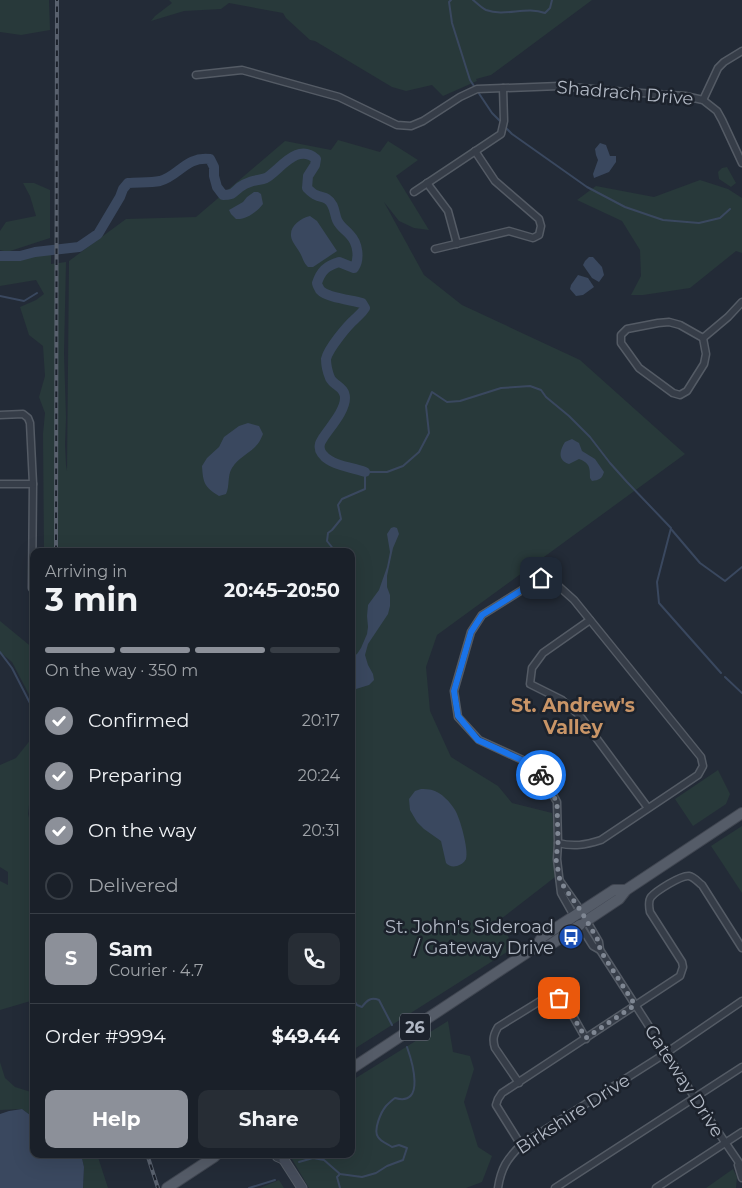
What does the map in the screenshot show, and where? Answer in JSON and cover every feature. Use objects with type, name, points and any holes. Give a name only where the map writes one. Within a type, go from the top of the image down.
[{"type":"main road","name":"26","points":[[355,1066],[537,946],[547,947],[614,890],[626,890],[742,812]]},
{"type":"main road","points":[[167,1188],[211,1158]]},
{"type":"main road","points":[[285,1158],[302,1188]]},
{"type":"street","points":[[703,100],[718,68],[742,50]]},
{"type":"street","name":"Shadrach Drive","points":[[196,75],[242,70],[339,97],[397,125],[411,126],[423,121],[460,97],[477,89],[560,86],[685,96],[703,100],[717,111],[739,151],[742,163]]},
{"type":"street","points":[[414,192],[501,134],[504,121],[504,88]]},
{"type":"street","points":[[435,249],[509,231],[533,238],[539,235],[541,226],[539,219],[495,181],[475,151]]},
{"type":"street","points":[[428,182],[448,212],[457,244]]},
{"type":"street","points":[[703,338],[742,302]]},
{"type":"street","points":[[669,322],[680,324],[703,338],[706,354],[704,364],[687,391],[680,395],[639,368],[621,343],[621,335],[627,329],[669,322]]},
{"type":"street","points":[[0,415],[23,414],[30,423],[33,484],[32,548]]},
{"type":"street","points":[[0,484],[33,484]]},
{"type":"street","points":[[541,578],[554,582],[574,600],[590,620],[701,757],[703,766],[698,775],[601,840],[585,845],[569,846],[558,843],[557,802],[541,774],[526,762],[478,740],[458,716],[454,691],[471,632],[482,615],[541,578]]},
{"type":"street","points":[[590,620],[543,653],[532,668],[530,684],[562,700],[580,716],[648,808]]},
{"type":"street","name":"Gateway Drive","points":[[558,843],[556,859],[560,881],[593,946],[600,950],[666,1054],[742,1167]]},
{"type":"street","points":[[521,1145],[496,1105],[502,1093],[680,976],[683,967],[682,962],[650,912],[649,902],[651,897],[683,876],[694,878],[702,885],[742,948]]},
{"type":"street","points":[[519,1083],[495,1048],[493,1042],[494,1033],[498,1027],[551,996],[559,998],[564,1002],[586,1038]]},
{"type":"street","name":"Birkshire Drive","points":[[498,1188],[504,1166],[510,1156],[521,1145],[666,1054],[742,1001]]},
{"type":"street","points":[[555,1188],[742,1067]]},
{"type":"street","points":[[656,1188],[742,1132]]},
{"type":"street","name":"Gateway Drive","points":[[737,1161],[742,1178]]},
{"type":"shaded area","points":[[0,0],[49,0],[50,30],[21,35],[0,32]]},
{"type":"shaded area","points":[[169,0],[592,0],[491,75],[476,79],[477,81],[443,96],[432,85],[406,91],[392,87],[315,41],[310,40],[283,13],[229,3],[221,9],[184,11],[151,21],[172,3]]},
{"type":"shaded area","points":[[338,140],[380,152],[388,141],[418,160],[396,176],[429,230],[414,228],[399,221],[384,202],[424,275],[462,305],[580,360],[685,454],[437,635],[426,667],[430,711],[451,757],[498,786],[512,803],[552,813],[559,874],[501,919],[513,948],[355,1048],[355,548],[44,548],[43,434],[45,413],[39,397],[45,376],[43,346],[29,335],[20,307],[44,294],[36,280],[0,286],[0,258],[45,254],[51,255],[51,264],[66,262],[64,353],[67,471],[69,261],[126,219],[196,217],[285,141],[331,150]]},
{"type":"shaded area","points":[[727,167],[736,183],[731,187],[719,179],[718,172],[722,168]]},
{"type":"shaded area","points":[[700,180],[728,189],[742,198],[742,253],[736,251],[690,288],[631,295],[641,276],[640,250],[622,221],[577,200],[596,186],[654,197]]},
{"type":"shaded area","points":[[23,183],[34,183],[50,190],[50,238],[7,252],[0,250],[0,231],[6,222],[36,216],[30,196]]},
{"type":"shaded area","points":[[0,621],[30,646],[30,696],[12,662],[0,652]]},
{"type":"shaded area","points":[[30,740],[30,797],[28,814],[30,822],[30,1001],[0,1010],[0,881],[8,885],[8,872],[0,867],[0,765],[16,758]]},
{"type":"shaded area","points":[[718,770],[730,794],[726,804],[693,826],[675,799]]},
{"type":"shaded area","points":[[742,826],[742,893],[711,846]]},
{"type":"shaded area","points":[[448,1021],[453,1052],[470,1056],[474,1069],[464,1102],[478,1147],[492,1156],[482,1182],[466,1188],[309,1188],[291,1158],[355,1158],[355,1079]]},
{"type":"shaded area","points":[[0,1062],[5,1078],[15,1087],[30,1092],[30,1115],[22,1109],[0,1110]]},
{"type":"shaded area","points":[[82,1158],[98,1158],[108,1188],[83,1188],[84,1167]]},
{"type":"shaded area","points":[[733,1169],[737,1177],[736,1188],[706,1188]]},
{"type":"shaded area","points":[[279,1180],[284,1188],[260,1188]]},
{"type":"water","points":[[600,143],[606,145],[610,156],[616,156],[616,162],[609,172],[594,178],[593,174],[598,160],[595,149]]},
{"type":"water","points":[[254,192],[261,194],[263,204],[251,215],[236,219],[229,210],[243,202]]},
{"type":"water","points":[[310,216],[317,221],[337,251],[313,267],[306,265],[291,237],[294,225]]},
{"type":"water","points":[[589,257],[593,257],[602,267],[604,275],[599,282],[592,278],[583,265]]},
{"type":"water","points":[[578,275],[588,278],[594,287],[583,295],[576,296],[570,289]]},
{"type":"water","points":[[248,423],[259,426],[263,434],[252,450],[237,461],[232,468],[226,494],[219,496],[205,484],[202,466],[207,458],[219,447],[224,437],[239,426]]},
{"type":"water","points":[[572,439],[579,443],[582,451],[595,459],[604,472],[600,479],[592,481],[589,466],[585,462],[579,459],[569,464],[563,460],[561,451],[563,445]]},
{"type":"water","points":[[391,528],[397,528],[399,534],[393,548],[387,576],[390,606],[388,614],[368,644],[365,655],[374,680],[369,685],[356,689],[355,655],[361,648],[367,634],[368,605],[379,590],[387,567],[390,552],[387,534]]},
{"type":"water","points":[[421,789],[439,793],[455,810],[467,855],[463,863],[457,866],[449,866],[446,863],[441,841],[417,822],[410,810],[409,799],[415,791]]},
{"type":"water","points":[[22,1109],[30,1115],[30,1158],[82,1158],[84,1167],[83,1188],[0,1188],[0,1114]]},
{"type":"waterway","points":[[451,0],[449,2],[452,23],[470,80],[492,113],[501,122]]},
{"type":"waterway","points":[[473,0],[484,9],[493,12],[538,11],[545,13],[550,8],[552,0]]},
{"type":"waterway","points":[[504,126],[512,134],[587,187],[625,207],[663,220],[699,223],[720,218],[730,209]]},
{"type":"waterway","points":[[0,256],[20,256],[35,252],[79,247],[98,234],[128,183],[160,181],[195,160],[210,159],[214,167],[217,187],[223,195],[226,195],[252,181],[266,178],[296,155],[309,155],[316,159],[315,165],[308,176],[307,188],[314,194],[326,198],[332,203],[338,222],[353,238],[357,251],[357,260],[354,268],[339,262],[331,265],[322,272],[317,285],[323,293],[362,303],[365,308],[338,338],[327,355],[327,369],[330,378],[343,391],[345,398],[343,408],[321,442],[320,449],[327,459],[342,466],[365,472]]},
{"type":"waterway","points":[[0,296],[24,301],[37,293]]},
{"type":"waterway","points":[[333,548],[327,541],[328,533],[341,519],[338,505],[342,499],[365,489],[365,472],[387,472],[403,466],[419,452],[429,433],[426,406],[432,392],[447,402],[460,401],[501,388],[530,386],[541,390],[546,397],[590,437],[610,463],[671,528],[657,582],[659,603],[721,673]]},
{"type":"waterway","points":[[671,529],[700,563],[725,581],[742,567]]},
{"type":"waterway","points":[[0,652],[12,668],[30,703]]},
{"type":"waterway","points":[[725,677],[742,693]]},
{"type":"waterway","points":[[355,1002],[362,1007],[369,1000],[379,1000],[392,1025]]},
{"type":"waterway","points":[[299,1162],[313,1158],[324,1160],[340,1174],[362,1177],[376,1173],[387,1166],[403,1160],[407,1148],[399,1145],[392,1147],[385,1143],[378,1137],[376,1130],[386,1106],[395,1098],[405,1099],[411,1096],[414,1090],[414,1072],[407,1047]]},
{"type":"waterway","points":[[340,1174],[337,1177],[340,1188]]},
{"type":"waterway","points":[[249,1188],[275,1180]]},
{"type":"railway","points":[[56,548],[57,0]]},
{"type":"railway","points":[[148,1158],[158,1188]]},
{"type":"way so far","points":[[541,775],[557,802],[558,843],[556,859],[560,881],[581,911],[599,942],[600,950],[635,1005],[586,1038],[564,1002],[559,998]]},
{"type":"place","name":"St. John's Sideroad / Gateway Drive","points":[[571,937]]},
{"type":"district","name":"St. Andrew's Valley","points":[[573,716]]},
{"type":"route","points":[[541,578],[482,615],[471,632],[454,691],[458,716],[478,740],[526,762],[541,775]]}]
